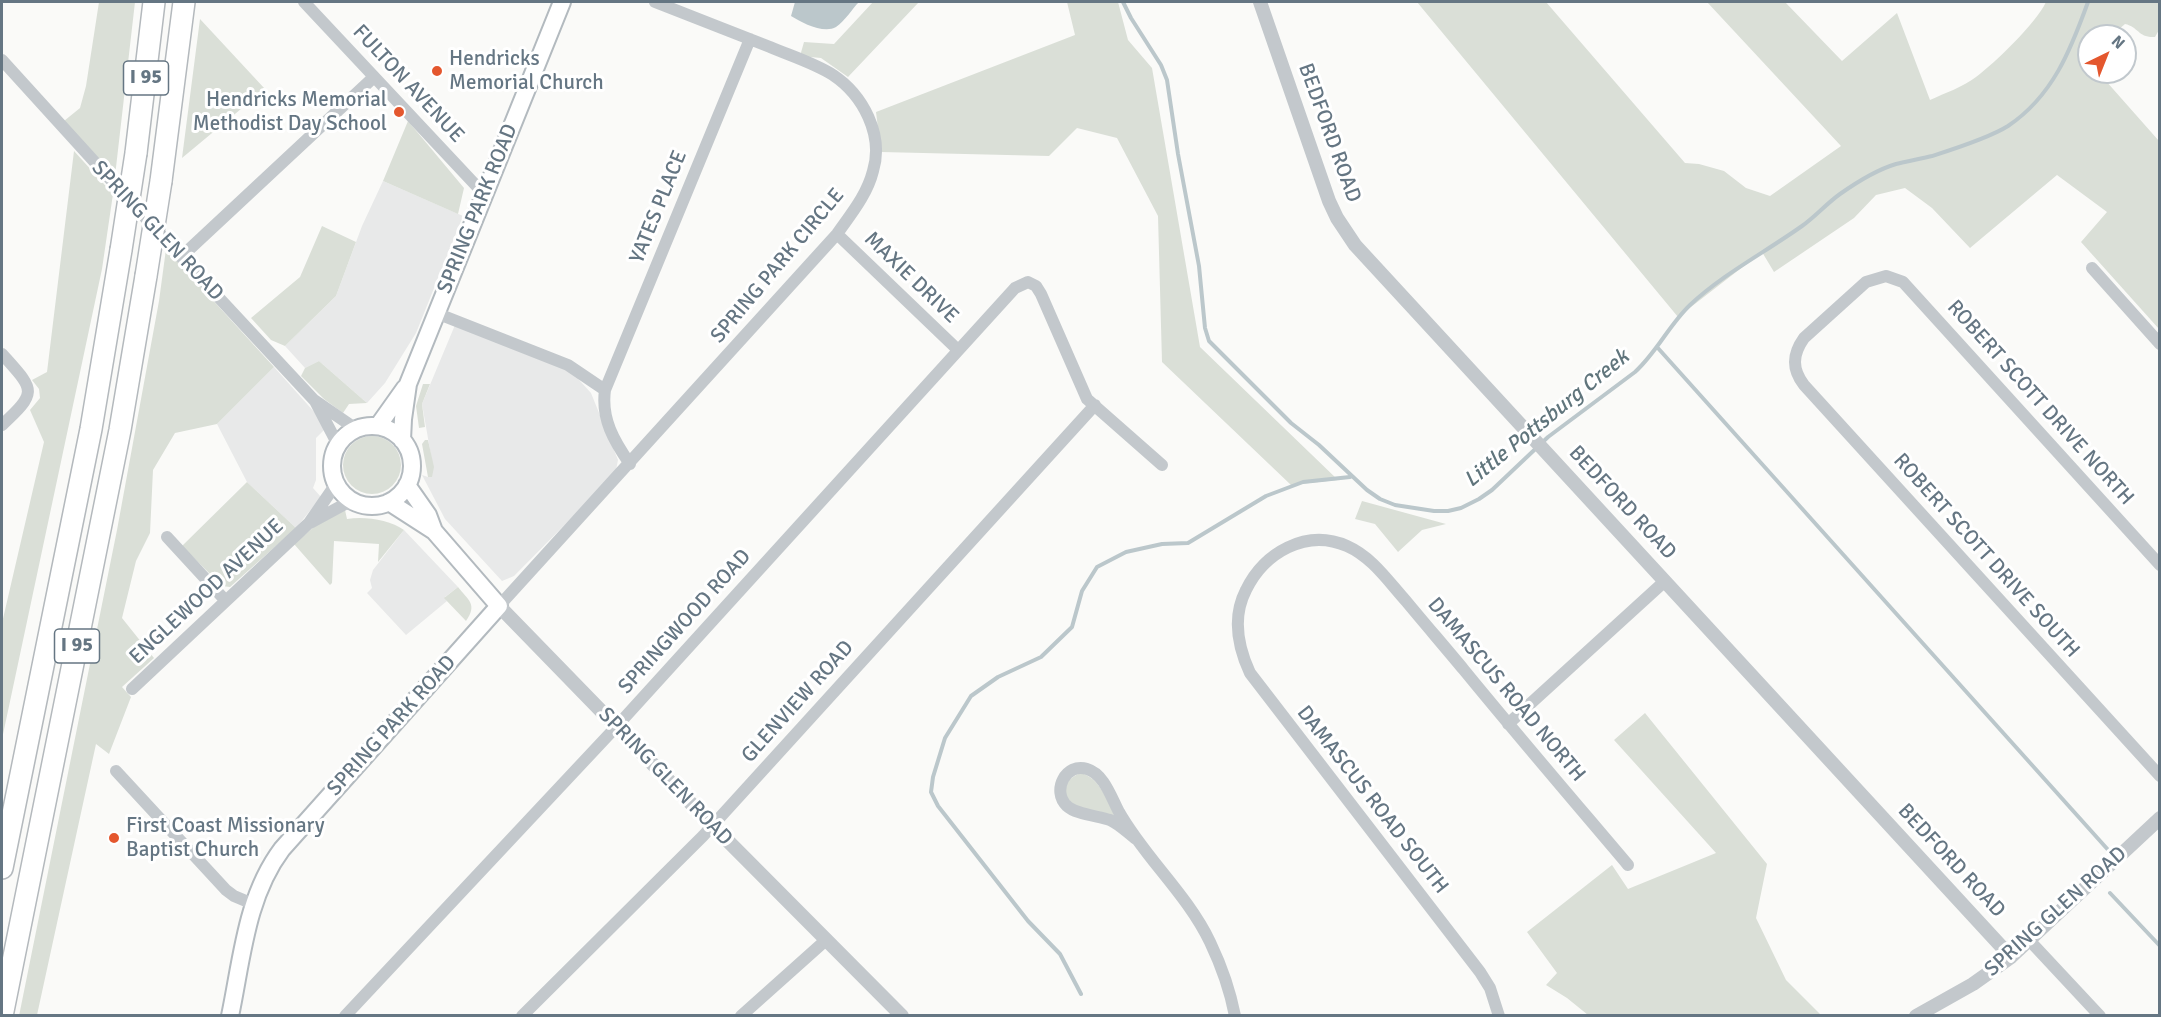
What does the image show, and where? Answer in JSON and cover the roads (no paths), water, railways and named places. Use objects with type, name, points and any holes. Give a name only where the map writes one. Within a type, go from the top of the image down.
[{"type":"highway","name":"I 95","points":[[2,868],[91,429],[122,250],[154,2]]},
{"type":"highway","name":"I 95","points":[[2,1016],[120,430],[161,181],[184,2]]},
{"type":"main road","name":"SPRING PARK ROAD","points":[[402,440],[408,384],[562,2]]},
{"type":"main road","name":"SPRING PARK ROAD","points":[[378,426],[408,384]]},
{"type":"main road","points":[[378,426],[391,431],[402,440],[410,454],[412,470],[407,485],[399,495],[389,502],[370,506],[357,503],[345,495],[336,484],[332,460],[338,445],[346,435],[356,429],[378,426]]},
{"type":"main road","name":"SPRING GLEN ROAD","points":[[407,485],[428,515],[435,531]]},
{"type":"main road","name":"SPRING GLEN ROAD","points":[[389,502],[435,531],[500,606]]},
{"type":"main road","name":"SPRING PARK ROAD","points":[[230,1016],[253,904],[269,866],[500,606]]},
{"type":"street","name":"FULTON AVENUE","points":[[304,2],[484,194]]},
{"type":"street","name":"SPRING PARK CIRCLE","points":[[500,606],[837,234],[862,198],[874,169],[876,154],[874,136],[864,107],[855,94],[832,75],[750,39],[655,2]]},
{"type":"street","name":"BEDFORD ROAD","points":[[1260,2],[1329,201],[1346,232],[1365,256],[2011,957]]},
{"type":"street","name":"YATES PLACE","points":[[605,390],[750,39]]},
{"type":"street","name":"SPRING GLEN ROAD","points":[[2,60],[314,400],[356,429]]},
{"type":"street","points":[[181,257],[374,77]]},
{"type":"street","name":"MAXIE DRIVE","points":[[837,234],[958,350]]},
{"type":"street","points":[[2092,268],[2160,344]]},
{"type":"street","name":"ROBERT SCOTT DRIVE NORTH","points":[[1794,358],[1798,346],[1804,339],[1866,282],[1886,276],[1903,282],[2160,565]]},
{"type":"street","name":"SPRINGWOOD ROAD","points":[[345,1016],[616,727],[1015,288],[1028,282],[1036,286],[1088,399],[1095,405]]},
{"type":"street","points":[[436,313],[568,365],[605,390],[603,400],[606,419],[615,443],[630,464]]},
{"type":"street","points":[[2,354],[22,376],[28,392],[27,400],[2,425]]},
{"type":"street","name":"ROBERT SCOTT DRIVE SOUTH","points":[[1794,358],[1797,375],[1804,385],[2160,776]]},
{"type":"street","name":"SPRING GLEN ROAD","points":[[314,400],[338,445]]},
{"type":"street","points":[[1095,405],[1162,465]]},
{"type":"street","name":"GLENVIEW ROAD","points":[[522,1016],[703,837],[1095,405]]},
{"type":"street","name":"ENGLEWOOD AVENUE","points":[[132,689],[309,523],[336,484]]},
{"type":"street","name":"ENGLEWOOD AVENUE","points":[[309,523],[345,504],[357,503]]},
{"type":"street","points":[[167,537],[225,600]]},
{"type":"street","name":"DAMASCUS ROAD NORTH","points":[[1242,600],[1260,568],[1279,552],[1302,541],[1337,542],[1365,556],[1628,865]]},
{"type":"street","points":[[1508,724],[1665,581]]},
{"type":"street","name":"DAMASCUS ROAD SOUTH","points":[[1242,600],[1238,616],[1238,634],[1241,655],[1250,673],[1480,972],[1490,988],[1499,1016]]},
{"type":"street","name":"SPRING GLEN ROAD","points":[[500,606],[712,825],[902,1016]]},
{"type":"street","points":[[1136,839],[1112,821],[1068,808],[1060,798],[1059,790],[1063,778],[1071,770],[1081,767],[1093,771],[1102,781],[1136,839],[1192,912],[1209,941],[1225,977],[1235,1016]]},
{"type":"street","points":[[116,771],[226,890],[253,904]]},
{"type":"street","name":"SPRING GLEN ROAD","points":[[1916,1016],[1973,984],[2011,957],[2160,818]]},
{"type":"street","points":[[741,1016],[826,940]]},
{"type":"street","points":[[2029,940],[2100,1016]]},
{"type":"waterway","name":"Little Pottsburg Creek","points":[[1123,2],[1161,65],[1167,80],[1199,266],[1205,328],[1209,341],[1291,423],[1319,445],[1367,490],[1395,505],[1434,511],[1461,508],[1492,490],[1548,437],[1635,372],[1690,305],[1730,274],[1802,226],[1846,190],[1867,177],[1896,164],[1932,156],[1991,135],[2024,114],[2049,86],[2075,37],[2088,2]]},
{"type":"waterway","points":[[1657,347],[2110,852]]},
{"type":"waterway","name":"Little Pottsburg Creek","points":[[1081,994],[1060,954],[1028,921],[938,806],[931,792],[933,777],[945,738],[971,696],[998,677],[1041,657],[1072,627],[1082,591],[1097,567],[1126,552],[1162,544],[1188,543],[1266,496],[1303,482],[1350,477]]},
{"type":"waterway","points":[[2110,893],[2160,946]]},
{"type":"place","name":"Hendricks Memorial Church","points":[[437,71]]},
{"type":"place","name":"Hendricks Memorial Methodist Day School","points":[[399,112]]},
{"type":"place","name":"First Coast Missionary Baptist Church","points":[[114,838]]}]
